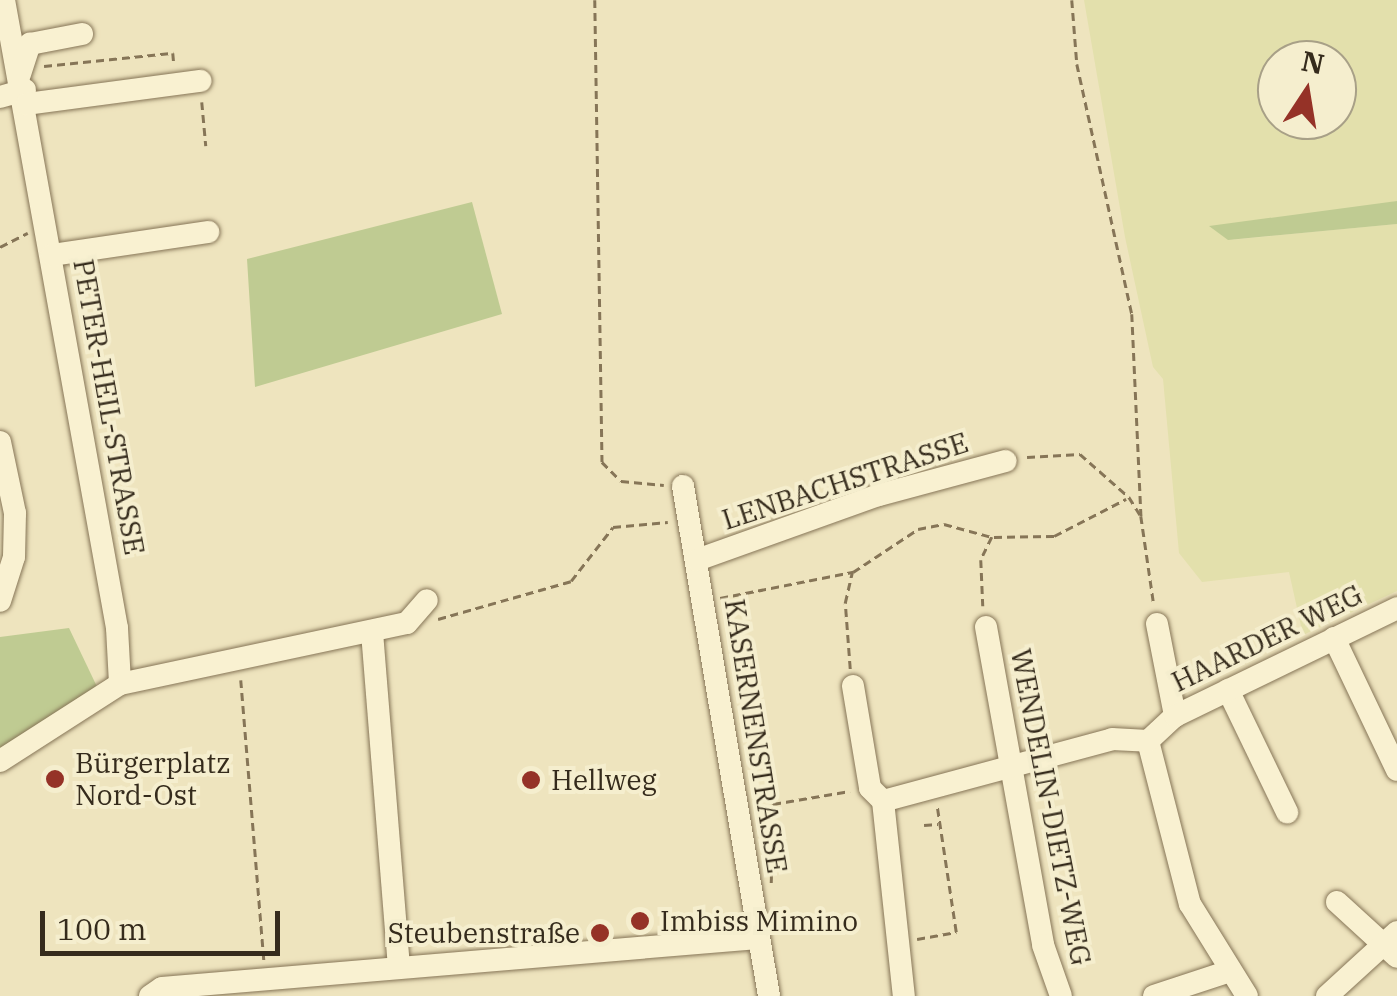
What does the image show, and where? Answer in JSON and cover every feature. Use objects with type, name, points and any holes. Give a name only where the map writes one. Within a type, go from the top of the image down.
[{"type":"street","name":"PETER-HEIL-STRASSE","points":[[4,0],[6,52],[24,87],[117,628],[120,684]]},
{"type":"street","points":[[24,87],[30,44],[82,34]]},
{"type":"street","points":[[0,96],[24,87],[188,83]]},
{"type":"street","points":[[52,255],[208,232]]},
{"type":"street","points":[[0,442],[15,513],[14,558],[0,601]]},
{"type":"street","name":"LENBACHSTRASSE","points":[[697,560],[879,495],[1006,462]]},
{"type":"street","name":"KASERNENSTRASSE","points":[[683,486],[769,996]]},
{"type":"street","points":[[0,762],[120,684],[407,623],[427,600]]},
{"type":"street","name":"HAARDER WEG","points":[[1148,741],[1175,716],[1397,608]]},
{"type":"street","points":[[1157,624],[1175,716]]},
{"type":"street","name":"WENDELIN-DIETZ-WEG","points":[[986,627],[1043,945],[1061,996]]},
{"type":"street","points":[[372,632],[400,967]]},
{"type":"street","points":[[1334,638],[1397,770]]},
{"type":"street","points":[[853,686],[876,795],[904,996]]},
{"type":"street","points":[[1228,690],[1287,812]]},
{"type":"street","points":[[876,795],[1010,767],[1112,739],[1148,741],[1190,904],[1247,996]]},
{"type":"street","points":[[1327,996],[1392,945],[1337,902]]},
{"type":"street","points":[[150,996],[162,988],[758,938]]},
{"type":"street","points":[[1154,996],[1230,971]]},
{"type":"path","points":[[596,0],[602,462],[621,481],[683,486]]},
{"type":"path","points":[[1072,0],[1077,64],[1132,314],[1141,516]]},
{"type":"path","points":[[24,87],[50,62],[173,53],[188,83],[206,146]]},
{"type":"path","points":[[0,247],[47,223]]},
{"type":"path","name":"LENBACHSTRASSE","points":[[1006,462],[1080,454],[1128,497],[1141,516],[1157,624]]},
{"type":"path","points":[[704,601],[853,572],[918,529],[944,524],[992,536],[1054,536],[1128,497]]},
{"type":"path","points":[[407,623],[571,582],[614,527],[689,520]]},
{"type":"path","points":[[986,627],[982,560],[992,536]]},
{"type":"path","points":[[853,572],[846,603],[853,686]]},
{"type":"path","points":[[240,659],[266,979]]},
{"type":"path","points":[[897,942],[956,932],[933,784]]},
{"type":"path","points":[[771,896],[774,804],[876,795]]},
{"type":"path","points":[[924,826],[939,824]]},
{"type":"shaded area","points":[[1084,0],[1397,0],[1397,201],[1229,240],[1397,224],[1397,591],[1303,635],[1289,572],[1202,582],[1179,553],[1163,379],[1153,367],[1125,237]]},
{"type":"green space","points":[[1397,201],[1397,224],[1228,240],[1209,226]]},
{"type":"green space","points":[[472,202],[502,314],[255,387],[247,259]]},
{"type":"green space","points":[[69,628],[100,693],[0,761],[0,637]]},
{"type":"place","name":"Bürgerplatz Nord-Ost","points":[[55,779]]},
{"type":"place","name":"Hellweg","points":[[531,780]]},
{"type":"place","name":"Imbiss Mimino","points":[[640,921]]},
{"type":"place","name":"Steubenstraße","points":[[600,933]]}]
